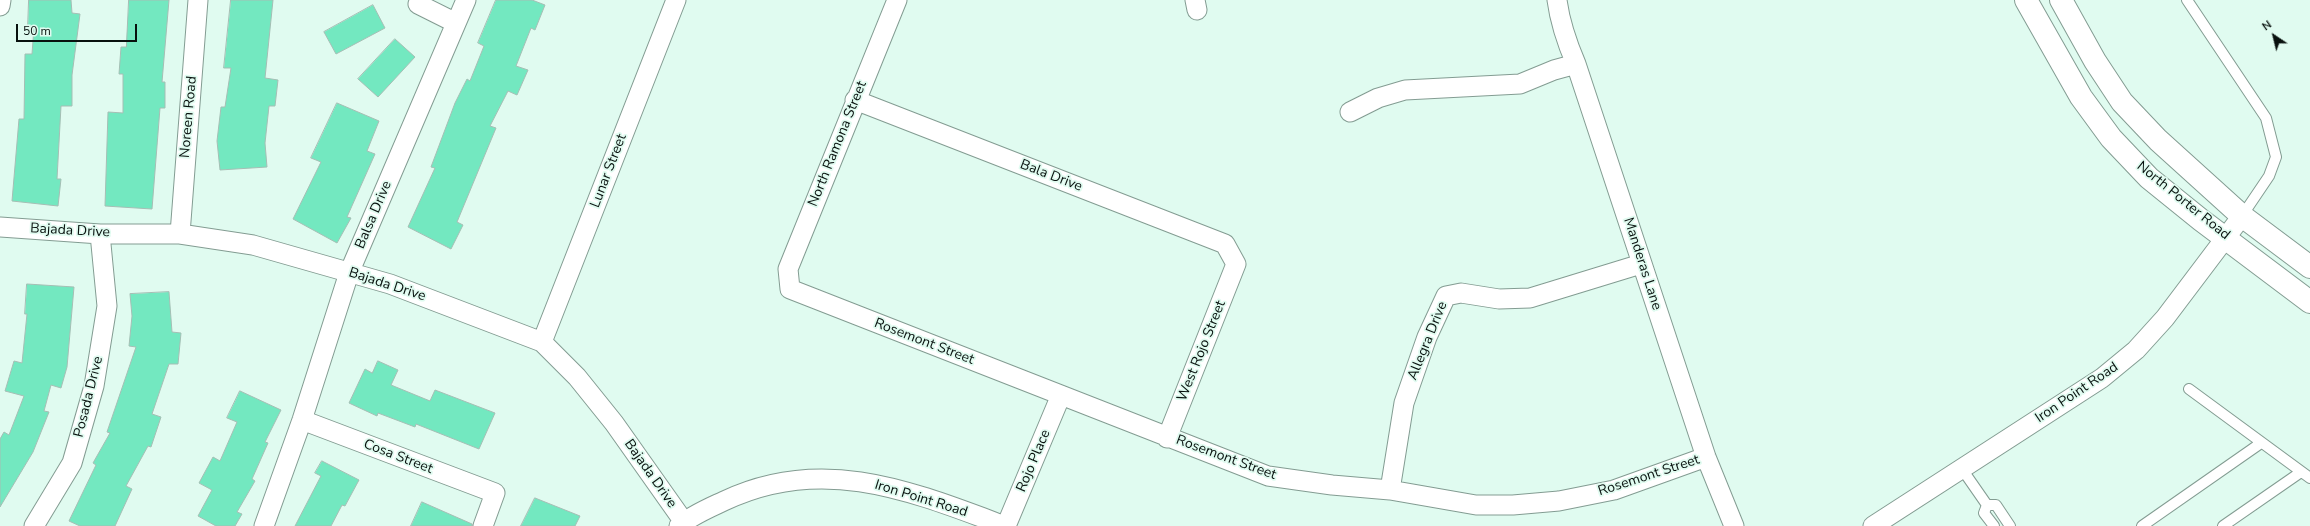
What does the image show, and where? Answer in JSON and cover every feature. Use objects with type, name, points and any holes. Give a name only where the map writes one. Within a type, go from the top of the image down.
[{"type":"street","points":[[0,6],[1,0]]},
{"type":"street","name":"Noreen Road","points":[[180,234],[198,0]]},
{"type":"street","name":"Balsa Drive","points":[[264,526],[302,420],[349,273],[466,0]]},
{"type":"street","name":"Lunar Street","points":[[542,342],[676,0]]},
{"type":"street","name":"North Ramona Street","points":[[790,289],[788,269],[855,100],[897,0]]},
{"type":"street","name":"Manderas Lane","points":[[1557,0],[1559,17],[1576,64],[1641,264],[1706,457],[1734,526]]},
{"type":"street","name":"North Porter Road","points":[[2026,0],[2081,97],[2111,138],[2149,178],[2201,220],[2227,238],[2310,302]]},
{"type":"street","name":"North Porter Road","points":[[2061,0],[2095,61],[2122,102],[2158,140],[2242,216],[2310,267]]},
{"type":"street","points":[[418,4],[456,23]]},
{"type":"street","points":[[1350,112],[1378,98],[1405,90],[1520,84],[1576,64]]},
{"type":"street","name":"Bala Drive","points":[[855,100],[1225,244],[1236,264]]},
{"type":"street","name":"Iron Point Road","points":[[1873,526],[2102,378],[2136,350],[2165,318],[2227,238],[2242,216]]},
{"type":"street","name":"Bajada Drive","points":[[0,227],[100,234],[180,234],[253,245],[390,284],[542,342],[577,377],[614,423],[682,524]]},
{"type":"street","name":"Posada Drive","points":[[34,526],[72,463],[94,386],[107,306],[100,234]]},
{"type":"street","name":"West Rojo Street","points":[[1167,438],[1236,264]]},
{"type":"street","name":"Allegra Drive","points":[[1390,490],[1404,403],[1426,337],[1446,296],[1461,293],[1499,300],[1530,298],[1641,264]]},
{"type":"street","name":"Rosemont Street","points":[[790,289],[1167,438],[1268,476],[1332,486],[1390,490],[1476,505],[1559,501],[1614,490],[1706,457]]},
{"type":"street","name":"Rojo Place","points":[[1005,526],[1061,395]]},
{"type":"street","name":"Cosa Street","points":[[302,420],[495,493],[483,526]]},
{"type":"street","name":"Iron Point Road","points":[[682,524],[741,492],[797,478],[853,480],[897,488],[1005,526]]},
{"type":"lane","points":[[2187,0],[2266,118],[2275,151],[2276,157],[2269,176],[2242,216]]},
{"type":"lane","points":[[2189,389],[2310,478]]},
{"type":"lane","points":[[2142,526],[2261,442]]},
{"type":"lane","points":[[1962,469],[1987,505]]},
{"type":"lane","points":[[2223,526],[2301,472]]},
{"type":"lane","points":[[1987,505],[1984,513],[1994,526]]},
{"type":"lane","points":[[1987,505],[1996,505],[2010,526]]},
{"type":"building","points":[[29,0],[71,0],[72,13],[80,14],[72,75],[72,106],[61,106],[57,179],[61,179],[58,206],[12,201],[19,119],[24,119],[25,54],[32,54],[34,27],[28,27]]},
{"type":"building","points":[[129,0],[169,0],[162,82],[165,82],[165,108],[160,108],[152,209],[105,206],[108,112],[123,113],[123,74],[119,74],[121,47],[126,47]]},
{"type":"building","points":[[231,0],[273,0],[265,78],[278,80],[275,106],[269,106],[265,143],[267,167],[220,170],[217,141],[221,107],[225,107],[231,68],[224,68]]},
{"type":"building","points":[[496,0],[532,0],[545,5],[535,30],[531,28],[516,66],[528,70],[517,95],[508,91],[490,126],[496,128],[457,222],[463,225],[451,249],[408,227],[435,168],[431,167],[455,103],[467,79],[470,81],[484,46],[478,43]]},
{"type":"building","points":[[373,5],[385,28],[336,54],[324,32]]},
{"type":"building","points":[[395,39],[415,57],[378,97],[358,79]]},
{"type":"building","points":[[337,103],[379,121],[367,151],[375,154],[347,217],[351,218],[337,243],[293,219],[321,162],[311,158]]},
{"type":"building","points":[[27,284],[74,287],[67,367],[61,388],[51,385],[44,411],[49,412],[33,452],[0,507],[0,439],[4,432],[9,435],[24,396],[5,391],[14,361],[22,363],[27,314],[25,314]]},
{"type":"building","points":[[169,292],[172,332],[181,333],[178,364],[169,364],[152,414],[161,417],[151,447],[148,446],[126,486],[132,489],[115,526],[80,526],[69,521],[96,465],[93,463],[110,433],[107,432],[136,347],[129,346],[132,316],[130,294]]},
{"type":"building","points":[[378,361],[398,370],[391,385],[430,401],[435,390],[495,413],[479,449],[416,424],[415,427],[378,413],[377,416],[349,403],[365,369],[372,373]]},
{"type":"building","points":[[240,391],[281,410],[265,442],[268,443],[252,479],[255,481],[237,512],[242,514],[235,526],[216,526],[198,516],[212,490],[199,483],[213,457],[220,461],[237,422],[227,418]]},
{"type":"building","points":[[322,461],[359,480],[345,506],[342,505],[331,526],[295,526],[321,476],[315,473]]},
{"type":"building","points":[[535,498],[580,516],[575,526],[521,526]]},
{"type":"building","points":[[422,502],[472,524],[472,526],[411,526]]}]
